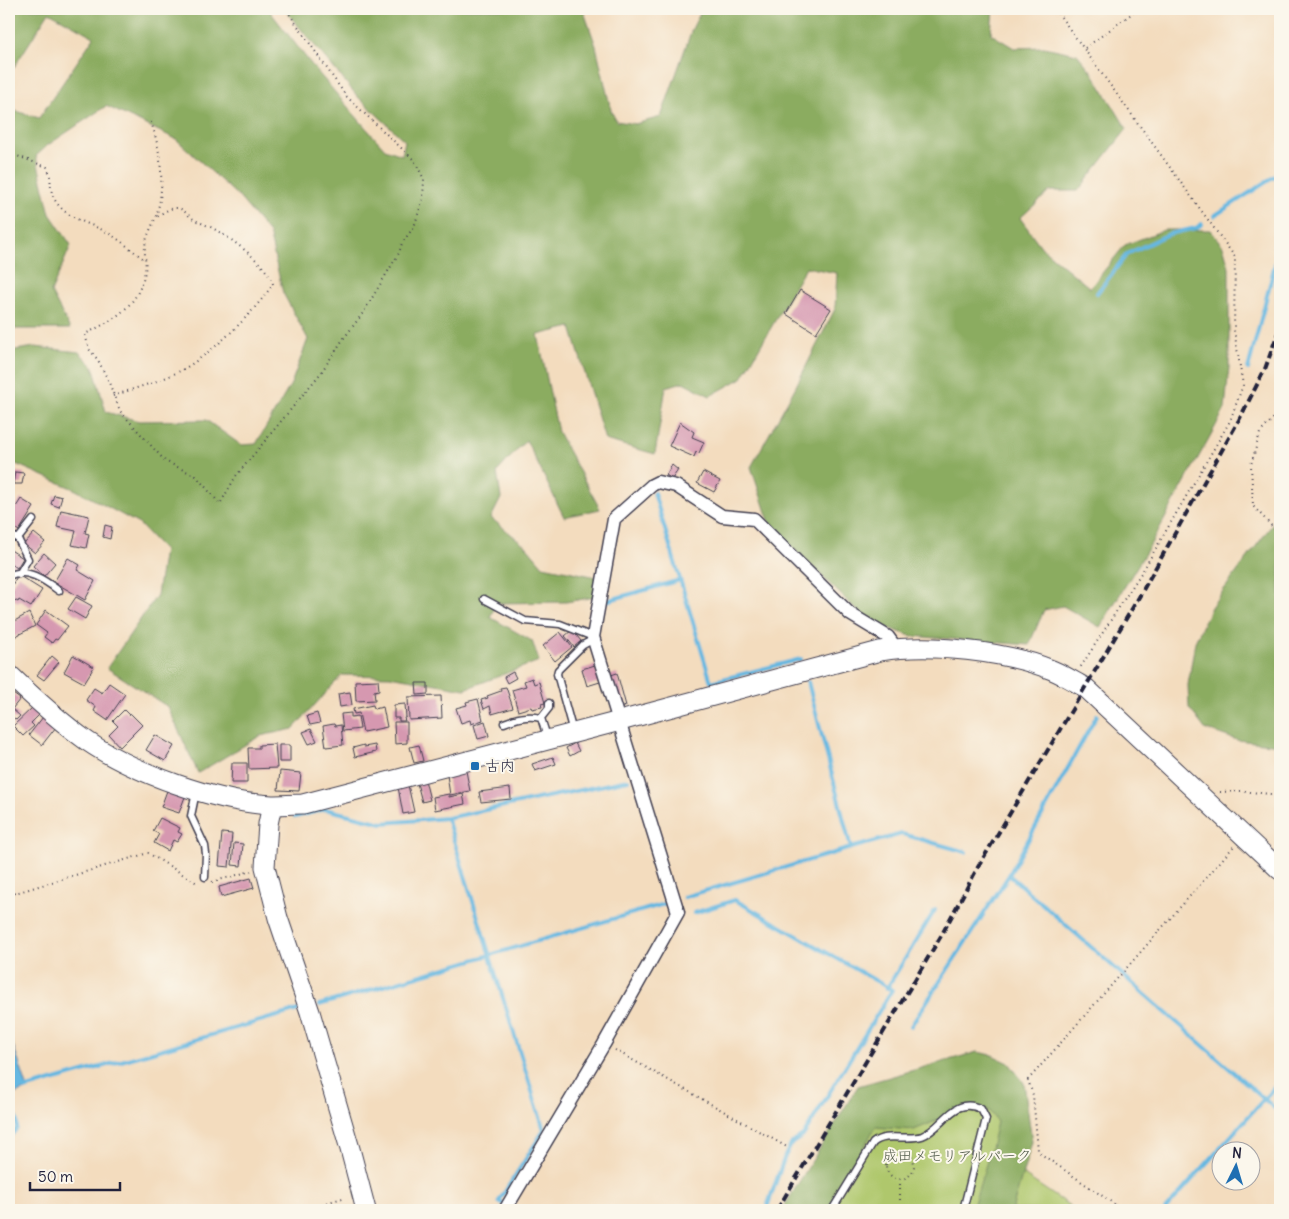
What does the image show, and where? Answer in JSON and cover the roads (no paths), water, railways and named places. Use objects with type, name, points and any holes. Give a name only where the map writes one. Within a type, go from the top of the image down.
[{"type":"street","points":[[505,1210],[604,1044],[678,912],[594,638],[614,519],[652,485],[658,482],[676,486],[722,516],[754,519],[850,614],[888,638],[896,648]]},
{"type":"street","points":[[12,680],[87,741],[112,756],[161,778],[230,799],[272,805],[303,804],[620,721],[880,650],[896,648],[950,649],[1014,659],[1051,670],[1086,688],[1280,870]]},
{"type":"street","points":[[272,805],[268,824],[265,867],[278,918],[310,1012],[363,1201]]},
{"type":"lane","points":[[18,539],[33,520]]},
{"type":"lane","points":[[9,534],[18,539],[28,558],[19,574]]},
{"type":"lane","points":[[9,576],[13,573],[43,579],[59,591]]},
{"type":"lane","points":[[484,600],[525,621],[560,624],[594,638]]},
{"type":"lane","points":[[574,733],[557,674],[558,670],[583,645],[594,638]]},
{"type":"lane","points":[[541,718],[549,703]]},
{"type":"lane","points":[[504,723],[520,717],[541,718]]},
{"type":"lane","points":[[541,718],[548,740]]},
{"type":"lane","points":[[196,790],[191,816],[205,846],[205,876]]},
{"type":"lane","points":[[832,1210],[878,1139],[924,1135],[954,1110],[969,1106],[981,1109],[986,1119],[963,1210]]},
{"type":"water","points":[[9,1033],[28,1089],[9,1096]]},
{"type":"waterway","points":[[1214,216],[1280,173]]},
{"type":"waterway","points":[[1097,293],[1127,254],[1169,234],[1196,228],[1202,224]]},
{"type":"waterway","points":[[1248,369],[1280,245]]},
{"type":"waterway","points":[[1274,491],[1280,487]]},
{"type":"waterway","points":[[654,493],[711,682],[801,659]]},
{"type":"waterway","points":[[606,601],[680,580]]},
{"type":"waterway","points":[[808,682],[851,848]]},
{"type":"waterway","points":[[911,1026],[1009,875],[1097,715]]},
{"type":"waterway","points":[[295,817],[325,809],[382,823],[447,818],[628,780]]},
{"type":"waterway","points":[[447,818],[544,1130],[499,1201],[515,1210]]},
{"type":"waterway","points":[[684,897],[902,834],[966,852]]},
{"type":"waterway","points":[[1009,875],[1280,1113]]},
{"type":"waterway","points":[[694,913],[735,900],[892,990],[803,1136],[792,1143],[785,1156],[766,1210]]},
{"type":"waterway","points":[[319,1005],[664,904]]},
{"type":"waterway","points":[[887,988],[935,910]]},
{"type":"waterway","points":[[24,1089],[298,1010]]},
{"type":"waterway","points":[[1165,1210],[1280,1081]]},
{"type":"waterway","points":[[9,1098],[17,1121],[17,1128],[9,1138]]},
{"type":"railway","points":[[777,1210],[941,936],[978,867],[1139,597],[1239,420],[1265,369],[1280,327]]},
{"type":"place","name":"古内","points":[[475,766]]},
{"type":"park label","name":"成田メモリアルパーク","points":[[957,1156]]}]
